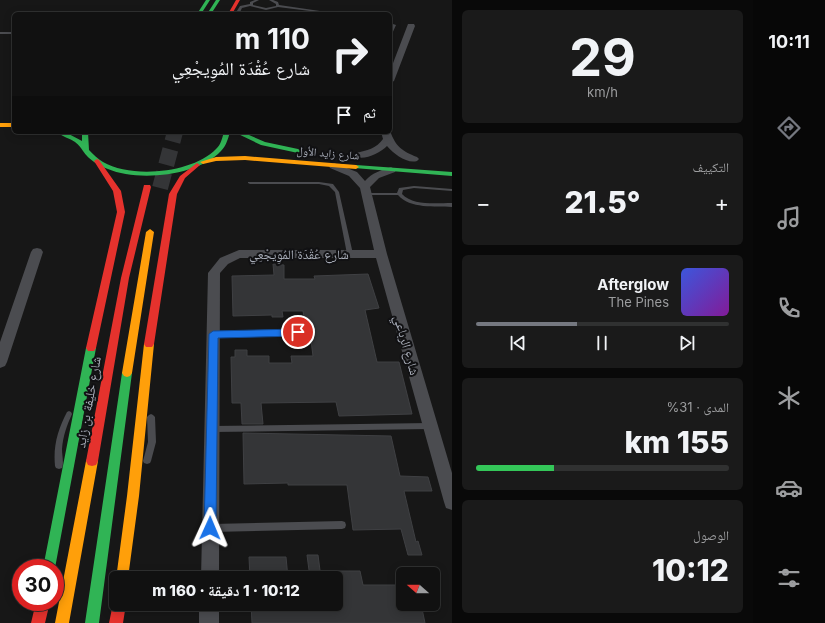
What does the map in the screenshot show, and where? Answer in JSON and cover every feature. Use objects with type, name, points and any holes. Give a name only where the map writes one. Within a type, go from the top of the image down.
[{"type":"main road","points":[[199,12],[208,0]]},
{"type":"main road","points":[[210,12],[218,0]]},
{"type":"main road","points":[[221,12],[228,0]]},
{"type":"main road","points":[[231,12],[238,0]]},
{"type":"main road","points":[[0,124],[12,125]]},
{"type":"main road","points":[[51,559],[94,331],[121,212],[120,198],[117,190],[97,161],[78,141],[64,134]]},
{"type":"main road","points":[[84,134],[83,139],[86,148]]},
{"type":"main road","points":[[123,571],[134,487],[150,334],[174,194],[180,178],[187,170],[200,164],[221,148],[226,140],[227,134]]},
{"type":"main road","name":"شارع زايد الأول","points":[[241,134],[263,144],[308,152]]},
{"type":"main road","name":"شارع زايد الأول","points":[[356,155],[418,160]]},
{"type":"main road","name":"شارع زايد الأول","points":[[97,161],[120,170],[149,174],[169,172],[216,159],[245,158],[452,174]]},
{"type":"main road","name":"شارع خليفة بن زايد","points":[[62,623],[123,286],[147,187]]},
{"type":"main road","points":[[92,623],[132,339],[152,222]]},
{"type":"main road","points":[[38,623],[40,611]]},
{"type":"main road","points":[[116,623],[118,611]]},
{"type":"street","points":[[392,73],[411,26]]},
{"type":"street","points":[[356,155],[375,151],[380,148],[386,136],[397,151],[418,160]]},
{"type":"street","points":[[334,166],[353,174],[366,190],[375,176],[391,170]]},
{"type":"street","name":"شارع الرباعي","points":[[366,190],[381,254],[452,502]]},
{"type":"street","points":[[0,362],[37,252]]},
{"type":"street","name":"شارع عُقْدَة المُوِيجْعِي","points":[[210,571],[214,273],[219,265],[227,258],[239,254],[381,254]]},
{"type":"street","points":[[209,611],[209,623]]},
{"type":"lane","points":[[198,12],[203,0]]},
{"type":"lane","points":[[238,12],[241,7],[251,5],[256,0]]},
{"type":"lane","points":[[270,0],[277,3],[278,6]]},
{"type":"lane","points":[[251,5],[256,8],[269,9],[278,6],[318,10]]},
{"type":"lane","points":[[254,12],[256,8]]},
{"type":"lane","points":[[392,30],[394,25]]},
{"type":"lane","points":[[0,33],[12,33]]},
{"type":"lane","points":[[250,183],[319,183],[331,185],[337,192],[350,254]]},
{"type":"lane","points":[[399,194],[402,189],[409,187],[452,190]]},
{"type":"lane","points":[[366,190],[399,194]]},
{"type":"lane","points":[[399,194],[402,199],[409,202],[452,205]]},
{"type":"lane","points":[[213,334],[298,332]]},
{"type":"lane","points":[[65,486],[60,475],[57,458],[59,441],[71,410],[82,396]]},
{"type":"lane","points":[[134,487],[149,459],[152,442],[151,418],[144,397]]},
{"type":"lane","points":[[212,429],[430,426]]},
{"type":"lane","points":[[210,528],[342,525]]},
{"type":"building","points":[[273,264],[284,265],[284,279],[315,279],[314,276],[368,274],[379,308],[365,310],[377,362],[399,362],[412,414],[339,416],[336,402],[261,403],[263,424],[242,424],[241,403],[232,403],[231,357],[235,357],[235,350],[247,350],[247,356],[269,356],[269,363],[292,363],[291,356],[313,356],[308,317],[304,317],[303,311],[282,311],[283,317],[272,317],[272,315],[233,316],[232,276],[274,275]]},
{"type":"building","points":[[243,433],[391,436],[400,476],[428,477],[432,491],[404,491],[416,542],[418,541],[422,555],[408,555],[401,529],[353,530],[347,485],[288,485],[288,483],[244,484]]},
{"type":"building","points":[[307,555],[318,555],[320,571],[309,571]]},
{"type":"building","points":[[249,557],[286,557],[287,571],[250,571]]},
{"type":"building","points":[[343,571],[360,571],[363,585],[396,585],[396,611],[422,611],[425,623],[252,623],[251,611],[343,611]]},
{"type":"tunnel","points":[[160,188],[174,134]]},
{"type":"traffic: fast","points":[[200,12],[208,0]]},
{"type":"traffic: fast","points":[[210,12],[218,0]]},
{"type":"traffic: fast","points":[[64,134],[78,141],[86,148]]},
{"type":"traffic: fast","points":[[85,134],[86,150],[99,163],[111,169],[143,173],[160,173],[193,166],[207,159],[220,149],[226,134]]},
{"type":"traffic: fast","points":[[241,134],[263,144],[298,151]]},
{"type":"traffic: fast","points":[[356,167],[452,174]]},
{"type":"traffic: fast","points":[[51,559],[91,348]]},
{"type":"traffic: fast","points":[[92,623],[127,373]]},
{"type":"traffic: slow","points":[[0,125],[12,125]]},
{"type":"traffic: slow","points":[[203,162],[216,159],[245,158],[356,167]]},
{"type":"traffic: slow","points":[[127,373],[150,232]]},
{"type":"traffic: slow","points":[[123,571],[133,496],[149,344]]},
{"type":"traffic: slow","points":[[62,623],[92,461]]},
{"type":"traffic: jam","points":[[231,12],[238,0]]},
{"type":"traffic: jam","points":[[91,348],[121,212],[117,191],[97,161]]},
{"type":"traffic: jam","points":[[149,344],[173,194],[182,177],[197,165]]},
{"type":"traffic: jam","points":[[92,461],[125,278],[147,187]]},
{"type":"traffic: jam","points":[[38,623],[41,611]]},
{"type":"traffic: jam","points":[[116,623],[118,611]]},
{"type":"route","points":[[210,528],[213,334],[298,332]]}]
